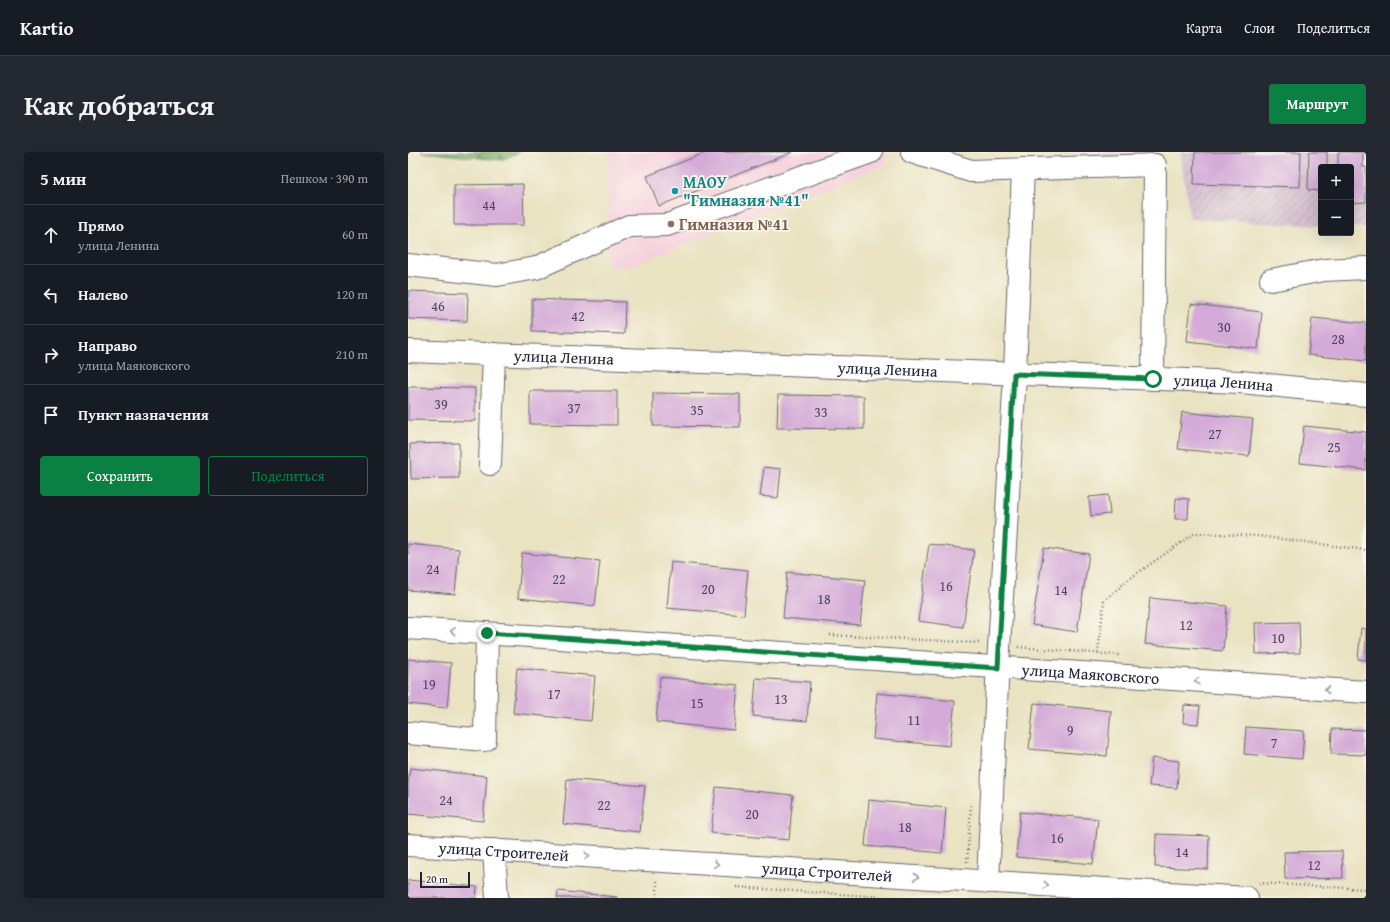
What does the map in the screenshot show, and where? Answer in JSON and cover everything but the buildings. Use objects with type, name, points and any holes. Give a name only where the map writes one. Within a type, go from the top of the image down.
[{"type":"street","points":[[408,266],[497,275],[536,268],[629,226],[666,225],[871,152]]},
{"type":"street","points":[[912,152],[971,171],[1023,169],[1156,158],[1153,379]]},
{"type":"street","points":[[988,882],[1023,169]]},
{"type":"street","points":[[1271,280],[1324,270],[1366,268]]},
{"type":"street","name":"улица Ленина","points":[[408,351],[1241,382],[1366,395]]},
{"type":"street","points":[[490,464],[494,354]]},
{"type":"street","name":"улица Маяковского","points":[[408,628],[1366,692]]},
{"type":"street","points":[[408,733],[485,740],[487,633]]},
{"type":"street","name":"улица Строителей","points":[[408,845],[1247,898]]},
{"type":"street","points":[[494,850],[497,898]]},
{"type":"path","points":[[1098,653],[1104,601],[1129,579],[1195,533],[1258,536],[1366,550]]},
{"type":"path","points":[[657,898],[658,880]]},
{"type":"path","points":[[796,891],[860,897],[897,898]]},
{"type":"shaded area","name":"Гимназия №41","points":[[608,152],[886,152],[886,164],[627,267],[607,266]]},
{"type":"shaded area","points":[[978,152],[1141,152],[1141,155]]},
{"type":"shaded area","points":[[1180,152],[1366,152],[1366,228],[1354,227],[1354,164],[1318,164],[1318,226],[1190,219]]},
{"type":"green space","points":[[421,152],[520,152],[501,160]]},
{"type":"place","name":"МАОУ \"Гимназия №41\"","points":[[675,191]]},
{"type":"place","name":"Гимназия №41","points":[[671,224]]},
{"type":"route","points":[[487,633],[998,668],[1014,374],[1153,379]]}]
